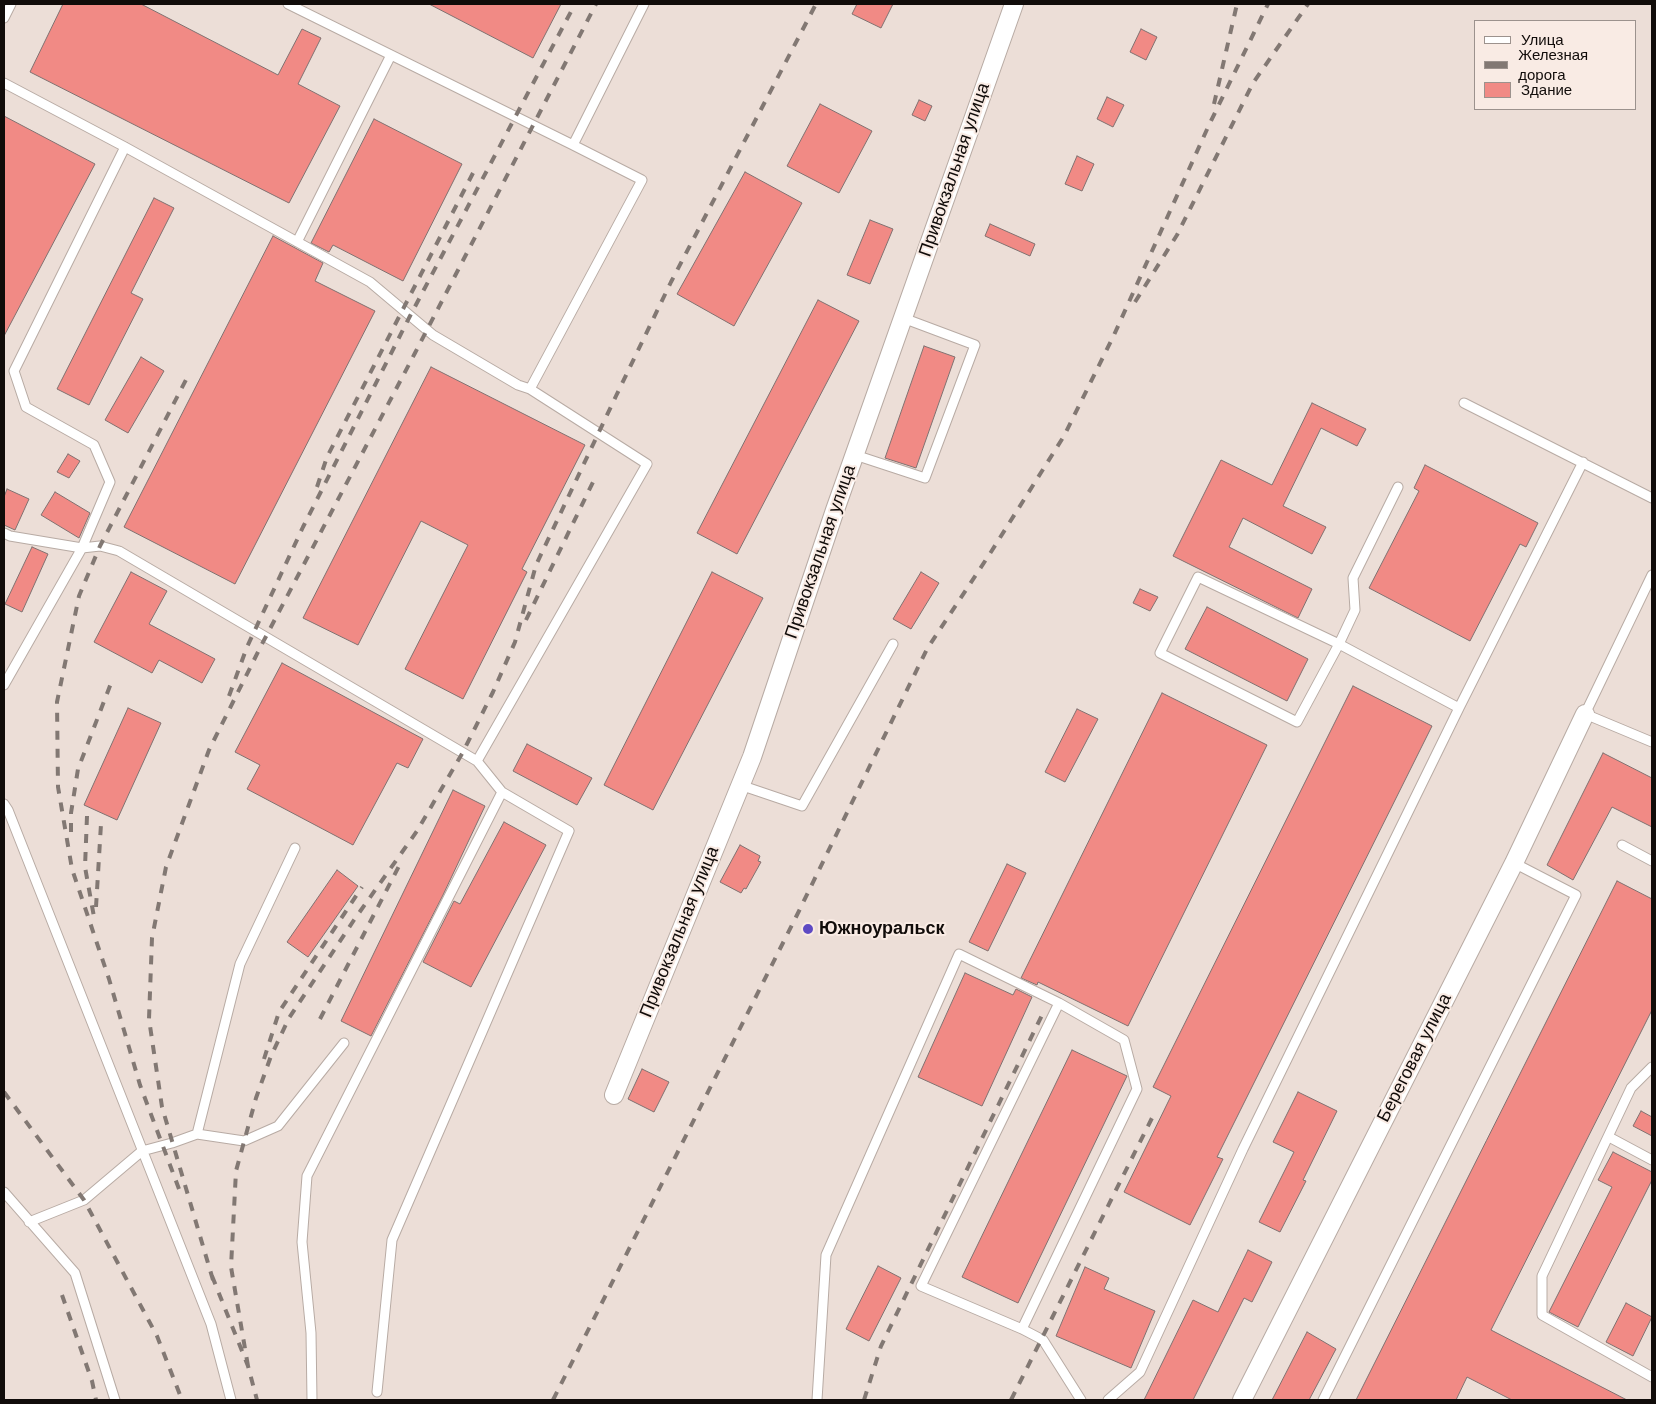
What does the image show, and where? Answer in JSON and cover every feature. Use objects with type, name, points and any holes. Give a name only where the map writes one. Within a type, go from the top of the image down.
[{"type":"street","name":"Привокзальная улица","points":[[614,1095],[752,757],[855,455],[1014,4]]},
{"type":"street","name":"Береговая улица","points":[[1242,1400],[1514,863],[1585,714]]},
{"type":"lane","points":[[4,18],[11,4]]},
{"type":"lane","points":[[288,4],[642,180],[530,389]]},
{"type":"lane","points":[[573,145],[644,4]]},
{"type":"lane","points":[[297,242],[391,55]]},
{"type":"lane","points":[[4,83],[125,147],[370,282],[433,335],[518,386],[530,389],[648,464],[477,761]]},
{"type":"lane","points":[[4,685],[82,548],[110,482],[94,445],[26,407],[14,371],[125,147]]},
{"type":"lane","points":[[855,455],[925,478],[976,345],[903,318]]},
{"type":"lane","points":[[1464,403],[1652,498]]},
{"type":"lane","points":[[1108,1400],[1140,1372],[1247,1140],[1459,708],[1583,462]]},
{"type":"lane","points":[[1398,487],[1353,578],[1355,610],[1339,644],[1297,722],[1160,653],[1198,577],[1339,644],[1459,708]]},
{"type":"lane","points":[[4,533],[10,536],[82,548],[100,546],[119,551],[477,761],[502,792],[569,832],[392,1240],[376,1392]]},
{"type":"lane","points":[[1652,574],[1585,714],[1652,742]]},
{"type":"lane","points":[[740,785],[802,806],[893,644]]},
{"type":"lane","points":[[312,1400],[311,1333],[302,1242],[307,1176],[502,792]]},
{"type":"lane","points":[[4,804],[211,1324],[231,1400]]},
{"type":"lane","points":[[1622,846],[1652,861]]},
{"type":"lane","points":[[197,1134],[240,964],[295,848]]},
{"type":"lane","points":[[1323,1400],[1576,896],[1514,863]]},
{"type":"lane","points":[[817,1400],[826,1255],[959,954],[1058,1003],[1124,1040],[1138,1090],[1022,1328]]},
{"type":"lane","points":[[1058,1003],[920,1286],[1022,1328],[1043,1340],[1081,1400]]},
{"type":"lane","points":[[29,1222],[84,1200],[142,1151],[197,1134],[244,1141],[278,1126],[344,1043]]},
{"type":"lane","points":[[1652,1067],[1631,1088],[1542,1276],[1542,1314],[1652,1377]]},
{"type":"lane","points":[[1609,1137],[1652,1160]]},
{"type":"lane","points":[[4,1192],[75,1273],[115,1400]]},
{"type":"building","points":[[63,4],[141,4],[278,75],[302,29],[321,38],[298,84],[340,106],[289,203],[30,72]]},
{"type":"building","points":[[429,4],[561,4],[533,58]]},
{"type":"building","points":[[857,4],[893,4],[881,28],[852,14]]},
{"type":"building","points":[[1141,29],[1157,37],[1146,60],[1130,52]]},
{"type":"building","points":[[1107,97],[1124,105],[1113,127],[1097,119]]},
{"type":"building","points":[[919,100],[932,106],[925,121],[912,115]]},
{"type":"building","points":[[820,104],[872,131],[839,193],[787,166]]},
{"type":"building","points":[[4,116],[95,164],[4,336]]},
{"type":"building","points":[[374,119],[462,164],[403,281],[333,245],[329,252],[311,243]]},
{"type":"building","points":[[1077,156],[1094,164],[1082,191],[1065,184]]},
{"type":"building","points":[[745,172],[802,203],[734,326],[677,294]]},
{"type":"building","points":[[154,198],[174,208],[131,293],[143,299],[89,405],[57,389]]},
{"type":"building","points":[[870,220],[893,229],[870,284],[847,275]]},
{"type":"building","points":[[990,224],[1035,244],[1030,256],[985,236]]},
{"type":"building","points":[[273,236],[323,263],[315,281],[375,311],[235,584],[124,527]]},
{"type":"building","points":[[818,300],[859,321],[737,554],[697,533]]},
{"type":"building","points":[[924,346],[955,357],[916,468],[885,458]]},
{"type":"building","points":[[141,357],[164,371],[128,433],[105,420]]},
{"type":"building","points":[[431,367],[585,445],[522,569],[527,572],[463,699],[405,669],[468,545],[421,521],[358,645],[303,618]]},
{"type":"building","points":[[1312,403],[1366,429],[1357,446],[1321,428],[1283,506],[1326,527],[1312,554],[1243,518],[1229,547],[1312,589],[1298,618],[1173,556],[1221,460],[1272,485]]},
{"type":"building","points":[[68,454],[80,461],[69,478],[57,472]]},
{"type":"building","points":[[1425,465],[1538,523],[1526,547],[1520,544],[1470,641],[1369,588],[1419,491],[1414,488]]},
{"type":"building","points":[[7,489],[29,499],[15,530],[4,525],[4,497]]},
{"type":"building","points":[[55,492],[90,513],[79,538],[41,515]]},
{"type":"building","points":[[32,547],[48,554],[22,612],[5,604]]},
{"type":"building","points":[[131,572],[167,591],[149,624],[215,659],[202,683],[159,660],[152,673],[94,642]]},
{"type":"building","points":[[712,572],[763,598],[653,810],[604,785]]},
{"type":"building","points":[[921,572],[939,583],[911,629],[893,619]]},
{"type":"building","points":[[1140,589],[1158,597],[1150,611],[1133,603]]},
{"type":"building","points":[[1207,607],[1308,659],[1287,701],[1185,649]]},
{"type":"building","points":[[282,663],[423,739],[408,768],[397,763],[353,845],[247,789],[260,765],[235,752]]},
{"type":"building","points":[[1353,686],[1432,726],[1217,1157],[1223,1159],[1190,1225],[1124,1192],[1171,1096],[1153,1087]]},
{"type":"building","points":[[1162,693],[1267,745],[1128,1026],[1038,982],[1037,985],[1021,978]]},
{"type":"building","points":[[128,708],[161,723],[117,820],[84,805]]},
{"type":"building","points":[[1077,709],[1098,719],[1065,782],[1045,772]]},
{"type":"building","points":[[527,744],[592,778],[577,805],[513,771]]},
{"type":"building","points":[[1603,753],[1652,778],[1652,827],[1612,807],[1573,880],[1547,865]]},
{"type":"building","points":[[453,790],[485,806],[443,895],[371,1036],[341,1021]]},
{"type":"building","points":[[504,822],[546,845],[471,987],[423,962],[454,901],[460,904]]},
{"type":"building","points":[[740,845],[760,856],[758,861],[761,862],[746,889],[744,888],[741,893],[720,882]]},
{"type":"building","points":[[1007,864],[1026,873],[988,951],[969,942]]},
{"type":"building","points":[[337,870],[358,886],[308,957],[287,942]]},
{"type":"building","points":[[1617,881],[1652,899],[1652,1010],[1491,1330],[1627,1400],[1512,1400],[1467,1377],[1456,1400],[1356,1400]]},
{"type":"building","points":[[965,973],[1013,995],[1016,989],[1032,997],[982,1106],[918,1077]]},
{"type":"building","points":[[1072,1050],[1127,1076],[1018,1303],[962,1277]]},
{"type":"building","points":[[642,1069],[669,1082],[654,1112],[628,1099]]},
{"type":"building","points":[[1298,1092],[1337,1111],[1303,1180],[1306,1181],[1280,1232],[1259,1222],[1294,1152],[1273,1142]]},
{"type":"building","points":[[1641,1111],[1652,1117],[1652,1136],[1633,1126]]},
{"type":"building","points":[[1613,1152],[1652,1172],[1652,1180],[1578,1327],[1549,1312],[1612,1187],[1598,1180]]},
{"type":"building","points":[[1248,1250],[1272,1262],[1252,1302],[1244,1298],[1193,1400],[1144,1400],[1193,1300],[1218,1312]]},
{"type":"building","points":[[878,1266],[901,1278],[869,1341],[846,1329]]},
{"type":"building","points":[[1085,1267],[1109,1278],[1104,1289],[1155,1311],[1131,1368],[1056,1336]]},
{"type":"building","points":[[1626,1303],[1652,1317],[1633,1356],[1606,1342]]},
{"type":"building","points":[[1307,1332],[1336,1349],[1309,1400],[1272,1400]]},
{"type":"railway","points":[[229,696],[247,647],[303,527],[410,316],[575,4]]},
{"type":"railway","points":[[213,1280],[162,1107],[149,1019],[152,938],[166,867],[209,750],[262,644],[596,4]]},
{"type":"railway","points":[[248,1366],[231,1267],[236,1171],[256,1098],[271,1056],[289,1018],[354,920],[417,831],[463,752],[515,642],[536,565],[671,282],[816,4]]},
{"type":"railway","points":[[1214,104],[1237,4]]},
{"type":"railway","points":[[553,1400],[796,917],[927,649],[1064,436],[1114,335],[1209,125],[1268,4]]},
{"type":"railway","points":[[1135,302],[1177,235],[1253,83],[1308,4]]},
{"type":"railway","points":[[317,487],[327,457],[473,173]]},
{"type":"railway","points":[[179,1189],[140,1085],[109,979],[72,869],[58,787],[57,702],[79,596],[100,546],[189,374]]},
{"type":"railway","points":[[526,620],[595,478]]},
{"type":"railway","points":[[71,832],[71,813],[78,769],[113,678]]},
{"type":"railway","points":[[87,816],[85,867],[94,917]]},
{"type":"railway","points":[[96,907],[101,824]]},
{"type":"railway","points":[[320,1019],[399,866]]},
{"type":"railway","points":[[264,1059],[279,1012],[362,887]]},
{"type":"railway","points":[[864,1400],[881,1346],[1044,1011]]},
{"type":"railway","points":[[4,1092],[84,1200],[157,1336],[182,1400]]},
{"type":"railway","points":[[1011,1400],[1153,1116]]},
{"type":"railway","points":[[212,1276],[248,1366],[257,1400]]},
{"type":"railway","points":[[62,1295],[92,1381],[96,1400]]},
{"type":"place","name":"Южноуральск","points":[[808,929]]}]
